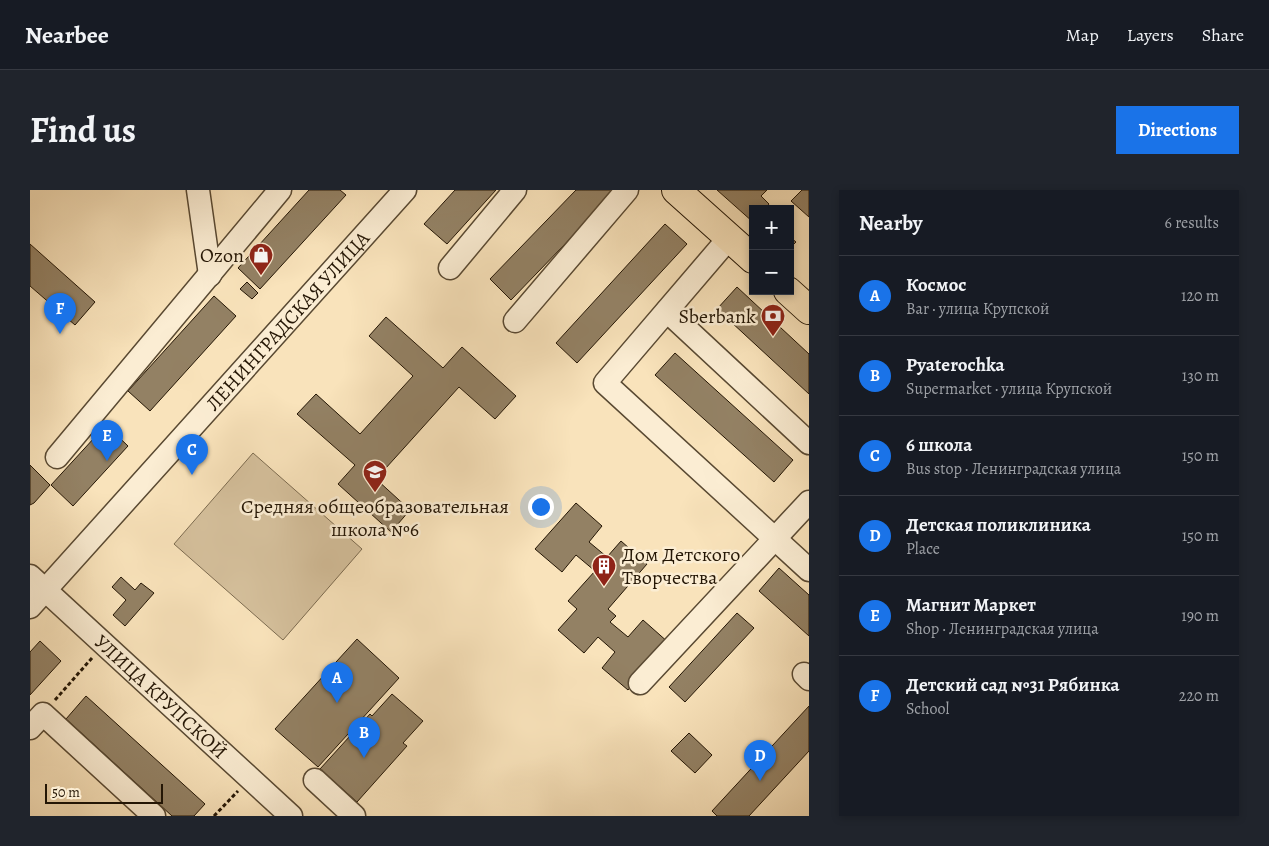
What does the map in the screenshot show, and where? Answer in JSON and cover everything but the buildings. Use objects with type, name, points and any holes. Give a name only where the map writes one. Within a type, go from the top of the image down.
[{"type":"main road","points":[[676,190],[749,256]]},
{"type":"main road","points":[[792,295],[809,310]]},
{"type":"street","points":[[198,190],[210,275]]},
{"type":"street","points":[[57,457],[280,190]]},
{"type":"street","name":"ЛЕНИНГРАДСКАЯ УЛИЦА","points":[[30,607],[38,583],[405,190]]},
{"type":"street","points":[[450,268],[515,190]]},
{"type":"street","points":[[514,321],[628,190]]},
{"type":"street","points":[[729,238],[668,312],[605,383],[809,570]]},
{"type":"street","points":[[668,312],[809,442]]},
{"type":"street","points":[[640,683],[809,502]]},
{"type":"street","name":"УЛИЦА КРУПСКОЙ","points":[[38,583],[103,645],[291,816]]},
{"type":"street","points":[[36,721],[147,814]]},
{"type":"street","points":[[316,780],[354,816]]},
{"type":"path","points":[[36,721],[103,645]]},
{"type":"path","points":[[214,816],[249,779]]},
{"type":"shaded area","points":[[253,453],[362,549],[283,640],[174,544]]},
{"type":"place","name":"Ozon","points":[[261,276]]},
{"type":"place","name":"Детский сад №31 Рябинка","points":[[60,334]]},
{"type":"place","name":"Sberbank","points":[[773,337]]},
{"type":"place","name":"Магнит Маркет","points":[[107,461]]},
{"type":"place","name":"6 школа","points":[[192,475]]},
{"type":"place","name":"Средняя общеобразовательная школа №6","points":[[375,493]]},
{"type":"place","name":"Дом Детского Творчества","points":[[604,587]]},
{"type":"place","name":"Космос","points":[[337,703]]},
{"type":"place","name":"Pyaterochka","points":[[364,758]]},
{"type":"place","name":"Детская поликлиника","points":[[760,781]]}]
